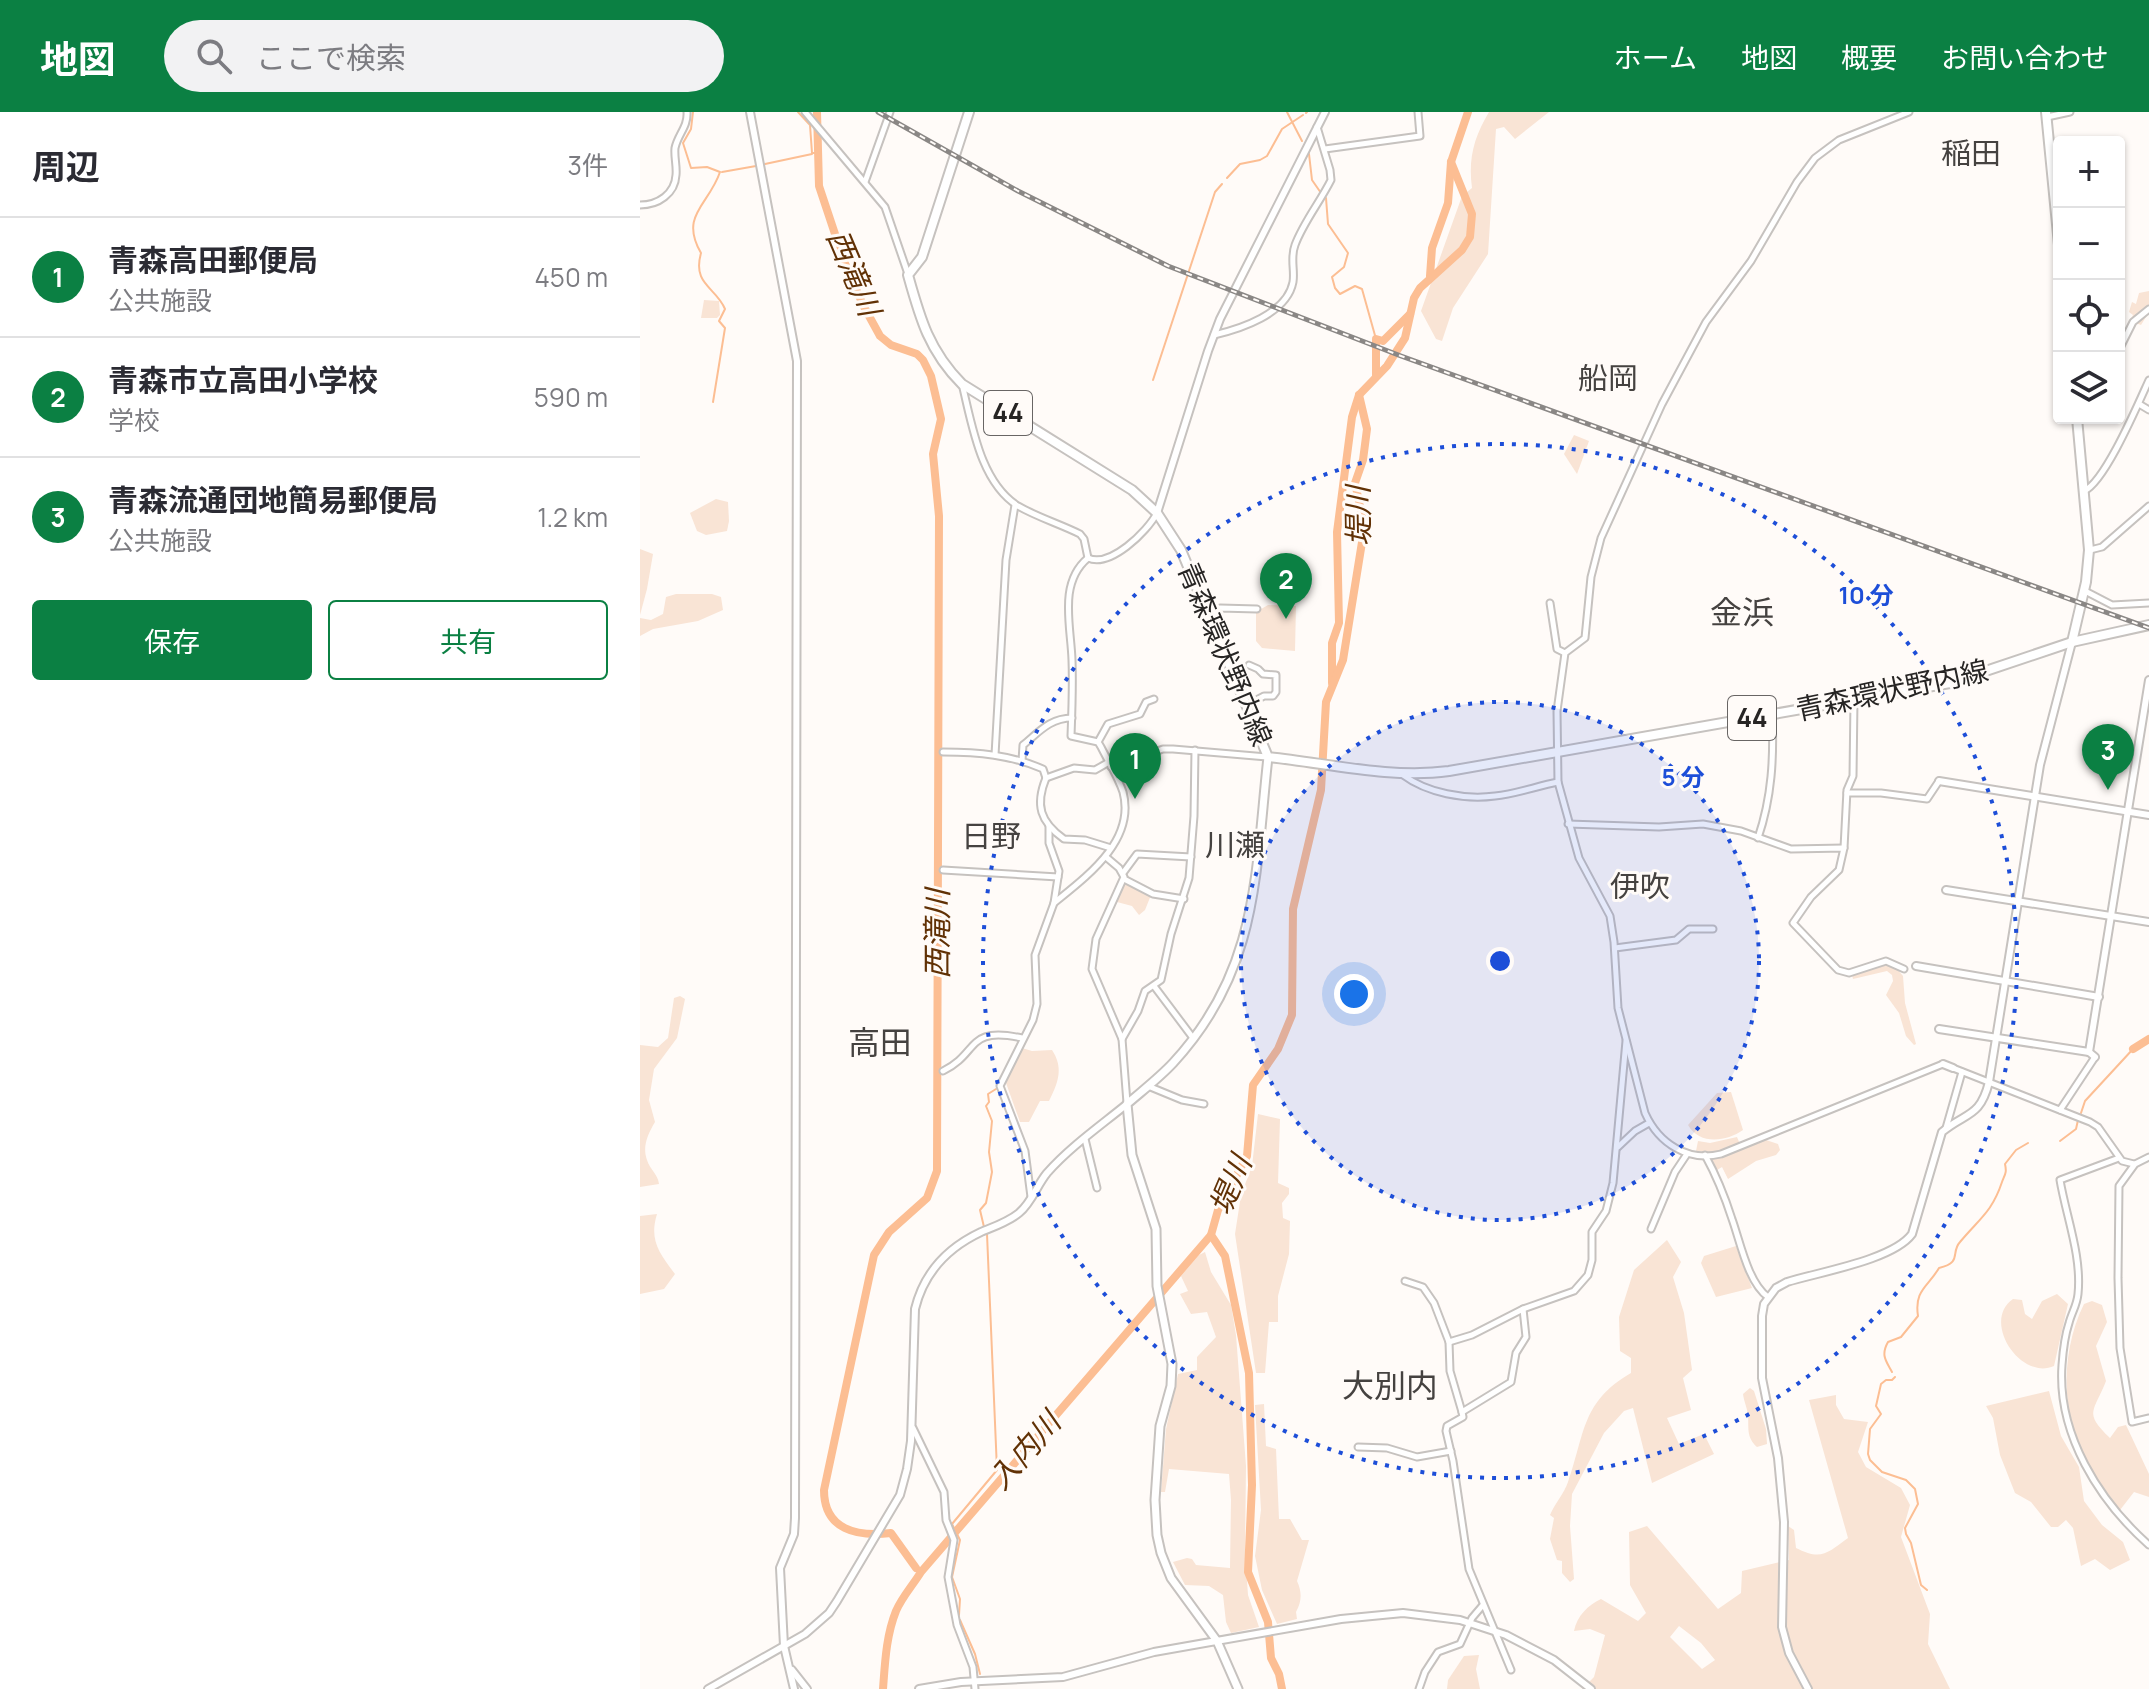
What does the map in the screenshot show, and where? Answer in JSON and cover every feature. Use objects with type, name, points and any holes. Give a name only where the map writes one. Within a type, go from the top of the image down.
[{"type":"main road","points":[[908,275],[922,257],[969,112]]},
{"type":"main road","points":[[2046,115],[2055,208]]},
{"type":"main road","name":"青森環状野内線","points":[[908,275],[934,351],[962,384],[1132,490],[1157,513],[1181,550],[1268,757],[1430,773],[1950,683],[2072,642],[2149,625]]},
{"type":"main road","points":[[2072,642],[2085,591],[2089,550],[2078,424]]},
{"type":"main road","points":[[1238,1689],[1217,1641],[1171,1578],[1157,1535],[1155,1500],[1159,1438],[1171,1386],[1172,1364],[1157,1286],[1156,1229],[1132,1155],[1127,1104],[1173,1063],[1193,1038],[1229,978],[1247,929],[1256,885],[1268,757]]},
{"type":"street","points":[[640,205],[662,199],[674,185],[675,147],[686,125],[687,112]]},
{"type":"street","points":[[750,112],[797,361],[795,1518],[794,1534],[780,1568],[784,1646],[794,1689]]},
{"type":"street","points":[[805,112],[889,213],[908,275]]},
{"type":"street","points":[[865,182],[890,112]]},
{"type":"street","points":[[1088,558],[1102,561],[1111,558],[1157,513],[1214,335],[1248,261],[1325,112]]},
{"type":"street","points":[[1325,149],[1420,136],[1418,112]]},
{"type":"street","points":[[1909,112],[1839,140],[1809,165],[1751,261],[1706,322],[1662,404],[1601,538],[1591,577],[1585,638],[1565,653],[1557,711],[1558,782],[1579,858],[1607,908],[1615,948],[1618,1008],[1626,1041],[1649,1123],[1666,1144],[1687,1154],[1729,1151],[1943,1064],[2098,1127],[2119,1158],[2128,1165],[2149,1157]]},
{"type":"street","points":[[2046,115],[2070,112]]},
{"type":"street","points":[[1214,335],[1255,321],[1288,294],[1293,282],[1295,244],[1331,180],[1317,127]]},
{"type":"street","points":[[2125,338],[2133,322],[2149,309]]},
{"type":"street","points":[[2084,491],[2095,484],[2149,380]]},
{"type":"street","points":[[962,384],[989,472],[998,488],[1015,505],[1080,534],[1088,558]]},
{"type":"street","points":[[2139,404],[2149,410]]},
{"type":"street","points":[[995,755],[1006,560],[1015,505]]},
{"type":"street","points":[[2089,550],[2102,547],[2149,506]]},
{"type":"street","points":[[1054,903],[1106,857],[1121,826],[1124,805],[1123,793],[1098,742],[1071,736],[1069,597],[1076,573],[1088,558]]},
{"type":"street","points":[[2085,591],[2112,605],[2149,603]]},
{"type":"street","points":[[1550,603],[1557,649],[1565,653]]},
{"type":"street","points":[[1211,619],[1220,608],[1257,609]]},
{"type":"street","points":[[1808,1689],[1789,1653],[1782,1627],[1784,1522],[1776,1446],[1762,1378],[1762,1316],[1768,1297],[1787,1282],[1887,1253],[1904,1244],[1912,1234],[1939,1137],[1946,1128],[1980,1107],[1989,1082],[2045,744],[2072,642]]},
{"type":"street","points":[[1247,705],[1264,696],[1273,696],[1276,692],[1276,675],[1263,674],[1249,665]]},
{"type":"street","points":[[2060,1110],[2092,1055],[2149,680]]},
{"type":"street","points":[[1098,742],[1108,724],[1140,714],[1146,702],[1154,699]]},
{"type":"street","points":[[1854,700],[1853,776],[1847,793],[1844,848],[1839,870],[1811,897],[1793,923],[1838,970],[1849,973],[1886,961],[1904,969]]},
{"type":"street","points":[[1758,838],[1767,811],[1773,770],[1772,714]]},
{"type":"street","points":[[1022,761],[1023,745],[1041,728],[1059,718],[1072,718]]},
{"type":"street","points":[[1046,778],[1074,768],[1095,770],[1163,749],[1268,757]]},
{"type":"street","points":[[1122,1039],[1145,991],[1161,980],[1171,934],[1184,899],[1191,857],[1195,750]]},
{"type":"street","points":[[943,752],[995,755],[1043,769],[1046,778],[1039,793],[1039,805],[1049,826],[1064,839],[1085,840],[1111,848]]},
{"type":"street","points":[[1399,772],[1411,781],[1446,794],[1476,796],[1497,796],[1558,782]]},
{"type":"street","points":[[1847,793],[1881,793],[1925,800],[1939,781],[2149,815]]},
{"type":"street","points":[[1568,824],[1659,827],[1703,824],[1741,831],[1791,849],[1844,848]]},
{"type":"street","points":[[1031,1198],[1025,1151],[1000,1086],[1035,1012],[1037,948],[1054,903],[1059,871],[1049,843],[1049,826]]},
{"type":"street","points":[[708,1689],[805,1634],[829,1613],[874,1540],[904,1482],[912,1426],[914,1317],[925,1281],[952,1249],[968,1238],[1016,1216],[1049,1171],[1127,1104],[1122,1039],[1093,976],[1092,958],[1096,939],[1123,876],[1137,854],[1191,857]]},
{"type":"street","points":[[1106,857],[1123,876],[1153,894],[1184,899]]},
{"type":"street","points":[[943,870],[1058,877]]},
{"type":"street","points":[[1946,890],[2149,922]]},
{"type":"street","points":[[1615,948],[1676,940],[1689,929],[1713,929]]},
{"type":"street","points":[[1916,966],[2099,997]]},
{"type":"street","points":[[1154,986],[1193,1038]]},
{"type":"street","points":[[1939,1029],[2092,1055]]},
{"type":"street","points":[[943,1071],[982,1037],[1022,1038]]},
{"type":"street","points":[[1449,1342],[1472,1335],[1523,1309],[1574,1291],[1584,1282],[1591,1266],[1592,1232],[1608,1204],[1617,1148],[1626,1041]]},
{"type":"street","points":[[1946,1128],[1962,1072]]},
{"type":"street","points":[[1148,1086],[1182,1100],[1204,1104]]},
{"type":"street","points":[[1617,1148],[1649,1123]]},
{"type":"street","points":[[1085,1139],[1097,1188]]},
{"type":"street","points":[[1651,1229],[1675,1172],[1687,1154]]},
{"type":"street","points":[[1705,1155],[1732,1218],[1743,1255],[1761,1291],[1768,1297]]},
{"type":"street","points":[[2119,1158],[2060,1180],[2077,1265],[2079,1292],[2069,1322],[2062,1366],[2063,1397],[2074,1441],[2091,1475],[2118,1514],[2149,1545]]},
{"type":"street","points":[[2135,1164],[2119,1186],[2120,1348],[2132,1422],[2149,1418]]},
{"type":"street","points":[[1405,1281],[1416,1283],[1427,1291],[1449,1342],[1450,1371],[1463,1417],[1446,1428],[1467,1558],[1492,1629],[1511,1670]]},
{"type":"street","points":[[1462,1412],[1511,1382],[1516,1353],[1526,1337],[1523,1309]]},
{"type":"street","points":[[912,1426],[944,1492],[946,1520],[954,1540],[948,1577],[957,1625],[973,1667],[975,1685]]},
{"type":"street","points":[[1358,1447],[1387,1448],[1417,1457],[1451,1451]]},
{"type":"street","points":[[1419,1689],[1433,1658],[1441,1650],[1460,1644],[1470,1622],[1483,1605]]},
{"type":"street","points":[[919,1689],[1063,1677],[1154,1652],[1358,1616],[1394,1613],[1424,1613],[1492,1629],[1554,1660],[1591,1689]]},
{"type":"street","points":[[787,1660],[807,1689]]},
{"type":"shaded area","points":[[1489,112],[1549,112],[1515,139],[1504,127],[1496,129],[1488,254],[1453,308],[1442,341],[1436,339],[1421,311],[1462,196],[1472,188],[1473,148]]},
{"type":"shaded area","points":[[2149,291],[2149,312],[2141,325],[2130,321],[2132,302],[2136,304],[2139,293]]},
{"type":"shaded area","points":[[704,300],[719,301],[720,315],[717,318],[701,318]]},
{"type":"shaded area","points":[[1574,435],[1589,441],[1577,474],[1564,454]]},
{"type":"shaded area","points":[[716,499],[728,502],[727,531],[706,535],[697,531],[690,513]]},
{"type":"shaded area","points":[[640,549],[653,554],[640,615]]},
{"type":"shaded area","points":[[676,594],[721,597],[723,610],[698,621],[653,629],[640,636],[640,618],[651,620],[663,614],[666,597]]},
{"type":"shaded area","points":[[1268,605],[1296,606],[1295,651],[1262,648],[1256,641],[1256,612]]},
{"type":"shaded area","points":[[1125,882],[1151,895],[1145,910],[1139,915],[1132,906],[1117,902]]},
{"type":"shaded area","points":[[1887,965],[1903,976],[1914,1045],[1906,1036],[1899,1013],[1886,995],[1893,981],[1892,975],[1887,971],[1853,979],[1852,975]]},
{"type":"shaded area","points":[[680,996],[685,999],[677,1038],[654,1069],[649,1100],[655,1122],[646,1140],[645,1150],[659,1184],[640,1187],[640,1045],[658,1047],[668,1038],[674,998]]},
{"type":"shaded area","points":[[1022,1048],[1052,1050],[1059,1069],[1049,1101],[1040,1101],[1029,1122],[1020,1122],[1006,1083]]},
{"type":"shaded area","points":[[1731,1092],[1743,1130],[1713,1140],[1693,1131],[1688,1125],[1717,1093]]},
{"type":"shaded area","points":[[1258,1114],[1280,1119],[1278,1183],[1289,1188],[1289,1194],[1282,1203],[1283,1218],[1290,1221],[1289,1254],[1278,1296],[1278,1322],[1269,1322],[1265,1373],[1256,1373],[1235,1234],[1241,1195],[1252,1166]]},
{"type":"shaded area","points":[[1737,1137],[1742,1149],[1763,1139],[1778,1144],[1780,1150],[1776,1155],[1756,1161],[1728,1179],[1722,1167],[1717,1170],[1709,1152],[1696,1151],[1698,1141],[1710,1143]]},
{"type":"shaded area","points":[[657,1214],[654,1231],[657,1246],[675,1274],[664,1289],[640,1294],[640,1216]]},
{"type":"shaded area","points":[[1667,1240],[1681,1262],[1673,1277],[1684,1313],[1692,1370],[1683,1378],[1691,1410],[1667,1418],[1679,1444],[1704,1434],[1714,1454],[1652,1483],[1633,1408],[1624,1411],[1604,1433],[1572,1494],[1570,1526],[1574,1579],[1570,1582],[1562,1573],[1562,1561],[1557,1560],[1550,1539],[1554,1518],[1550,1515],[1566,1486],[1587,1420],[1602,1396],[1631,1373],[1631,1358],[1620,1351],[1619,1317],[1634,1270]]},
{"type":"shaded area","points":[[1736,1246],[1752,1288],[1716,1297],[1701,1263],[1704,1256]]},
{"type":"shaded area","points":[[1205,1252],[1211,1272],[1231,1305],[1236,1335],[1246,1466],[1248,1595],[1259,1627],[1231,1633],[1226,1622],[1223,1595],[1209,1586],[1185,1585],[1173,1562],[1187,1558],[1196,1565],[1230,1568],[1229,1474],[1169,1469],[1165,1492],[1161,1492],[1166,1429],[1178,1374],[1197,1370],[1197,1357],[1216,1337],[1207,1312],[1191,1314],[1180,1294],[1188,1291],[1181,1276]]},
{"type":"shaded area","points":[[2057,1294],[2068,1304],[2054,1366],[2041,1368],[2029,1365],[2018,1357],[2003,1334],[2001,1321],[2004,1309],[2013,1299],[2022,1300],[2025,1314],[2032,1319],[2042,1301]]},
{"type":"shaded area","points":[[2092,1301],[2102,1305],[2107,1322],[2096,1346],[2106,1381],[2093,1411],[2094,1417],[2110,1438],[2118,1427],[2126,1425],[2149,1474],[2149,1497],[2134,1492],[2120,1510],[2083,1456],[2069,1413],[2067,1368],[2070,1346],[2084,1304]]},
{"type":"shaded area","points":[[1750,1388],[1754,1391],[1766,1429],[1767,1444],[1757,1447],[1750,1436],[1743,1394]]},
{"type":"shaded area","points":[[2049,1391],[2061,1436],[2079,1467],[2084,1501],[2102,1525],[2123,1542],[2130,1560],[2110,1570],[2095,1559],[2081,1566],[2073,1528],[2066,1520],[2058,1527],[2051,1527],[2031,1502],[2015,1493],[2000,1455],[1993,1418],[1986,1406]]},
{"type":"shaded area","points":[[1836,1395],[1836,1405],[1844,1419],[1868,1422],[1858,1452],[1866,1467],[1901,1488],[1910,1505],[1901,1537],[1930,1614],[1928,1644],[1950,1689],[1582,1689],[1594,1677],[1605,1635],[1590,1629],[1574,1631],[1584,1612],[1601,1599],[1638,1621],[1646,1613],[1630,1585],[1629,1532],[1647,1526],[1718,1609],[1741,1593],[1742,1571],[1789,1560],[1788,1526],[1794,1530],[1796,1548],[1812,1554],[1824,1554],[1848,1538],[1809,1400]],"holes":[[[1679,1626],[1701,1643],[1715,1660],[1702,1669],[1670,1637]]]},
{"type":"shaded area","points":[[1264,1404],[1266,1446],[1276,1449],[1279,1519],[1290,1519],[1302,1540],[1309,1540],[1297,1581],[1301,1596],[1297,1619],[1277,1624],[1262,1590],[1255,1556],[1261,1510],[1255,1405]]},
{"type":"shaded area","points":[[1479,1655],[1476,1669],[1480,1689],[1447,1689],[1448,1680],[1464,1656]]},
{"type":"waterway","points":[[693,112],[691,129],[683,143],[691,168],[707,167],[720,172],[694,219],[693,229],[701,253],[699,264],[702,279],[725,309],[719,321],[725,328],[713,402]]},
{"type":"waterway","points":[[798,112],[810,125],[812,153],[817,153]]},
{"type":"waterway","name":"西滝川","points":[[817,112],[819,186],[844,261],[880,336],[891,345],[917,354],[923,360],[931,376],[941,419],[933,454],[939,516],[937,1171],[927,1198],[889,1232],[874,1255],[824,1490],[825,1503],[836,1522],[855,1532],[891,1533],[916,1568]]},
{"type":"waterway","points":[[1287,112],[1302,141]]},
{"type":"waterway","name":"堤川","points":[[1430,276],[1432,248],[1448,203],[1451,162],[1468,112]]},
{"type":"waterway","points":[[1227,178],[1240,164],[1267,156],[1282,129],[1303,115]]},
{"type":"waterway","points":[[765,164],[812,154]]},
{"type":"waterway","points":[[1309,154],[1312,180],[1321,193]]},
{"type":"waterway","name":"堤川","points":[[1332,683],[1332,643],[1339,623],[1337,532],[1352,417],[1359,395],[1387,366],[1405,338],[1414,298],[1420,288],[1462,250],[1470,237],[1472,214],[1451,162]]},
{"type":"waterway","points":[[722,172],[756,166]]},
{"type":"waterway","points":[[1153,380],[1215,192],[1222,184]]},
{"type":"waterway","points":[[1326,198],[1328,224],[1348,253],[1344,267],[1332,277],[1335,288],[1340,294],[1355,286],[1362,289],[1376,339]]},
{"type":"waterway","points":[[1376,376],[1376,339],[1383,341],[1410,314]]},
{"type":"waterway","name":"堤川","points":[[1282,1689],[1271,1658],[1268,1622],[1248,1572],[1252,1485],[1249,1373],[1225,1256],[1211,1235],[1218,1210],[1247,1156],[1253,1085],[1278,1049],[1292,1015],[1293,909],[1321,790],[1326,702],[1343,660],[1363,536],[1355,483],[1363,460],[1367,429],[1359,395]]},
{"type":"waterway","points":[[2133,1049],[2149,1039]]},
{"type":"waterway","points":[[2081,1113],[2085,1101],[2133,1049]]},
{"type":"waterway","points":[[984,1227],[980,1210],[986,1203],[992,1172],[989,1152],[992,1121],[986,1106],[988,1094],[996,1089]]},
{"type":"waterway","points":[[2060,1141],[2076,1129],[2078,1120]]},
{"type":"waterway","points":[[1892,1372],[1884,1355],[1888,1342],[1901,1337],[1918,1316],[1918,1300],[1923,1289],[1939,1268],[1954,1260],[1957,1246],[1994,1201],[2005,1173],[2005,1164],[2016,1150],[2028,1143]]},
{"type":"waterway","points":[[959,1615],[960,1599],[952,1577],[960,1540],[952,1524],[997,1470],[987,1234]]},
{"type":"waterway","name":"入内川","points":[[883,1689],[886,1650],[893,1620],[901,1601],[921,1572],[1211,1235]]},
{"type":"waterway","points":[[1895,1377],[1881,1384],[1876,1406],[1881,1414],[1870,1429],[1868,1454],[1882,1472],[1906,1480],[1915,1489],[1918,1504],[1905,1528],[1921,1585],[1927,1590]]},
{"type":"waterway","points":[[960,1620],[980,1674]]},
{"type":"railway","points":[[878,112],[1018,191],[1168,266],[1401,356],[2149,628]]},
{"type":"place","name":"青森市立高田小学校","points":[[1286,619]]},
{"type":"place","name":"青森流通団地簡易郵便局","points":[[2108,790]]},
{"type":"place","name":"青森高田郵便局","points":[[1135,799]]},
{"type":"district","name":"稲田","points":[[1971,154]]},
{"type":"district","name":"船岡","points":[[1608,379]]},
{"type":"district","name":"金浜","points":[[1742,613]]},
{"type":"district","name":"日野","points":[[991,837]]},
{"type":"district","name":"川瀬","points":[[1235,846]]},
{"type":"district","name":"伊吹","points":[[1640,887]]},
{"type":"district","name":"高田","points":[[880,1043]]},
{"type":"district","name":"大別内","points":[[1390,1386]]}]
